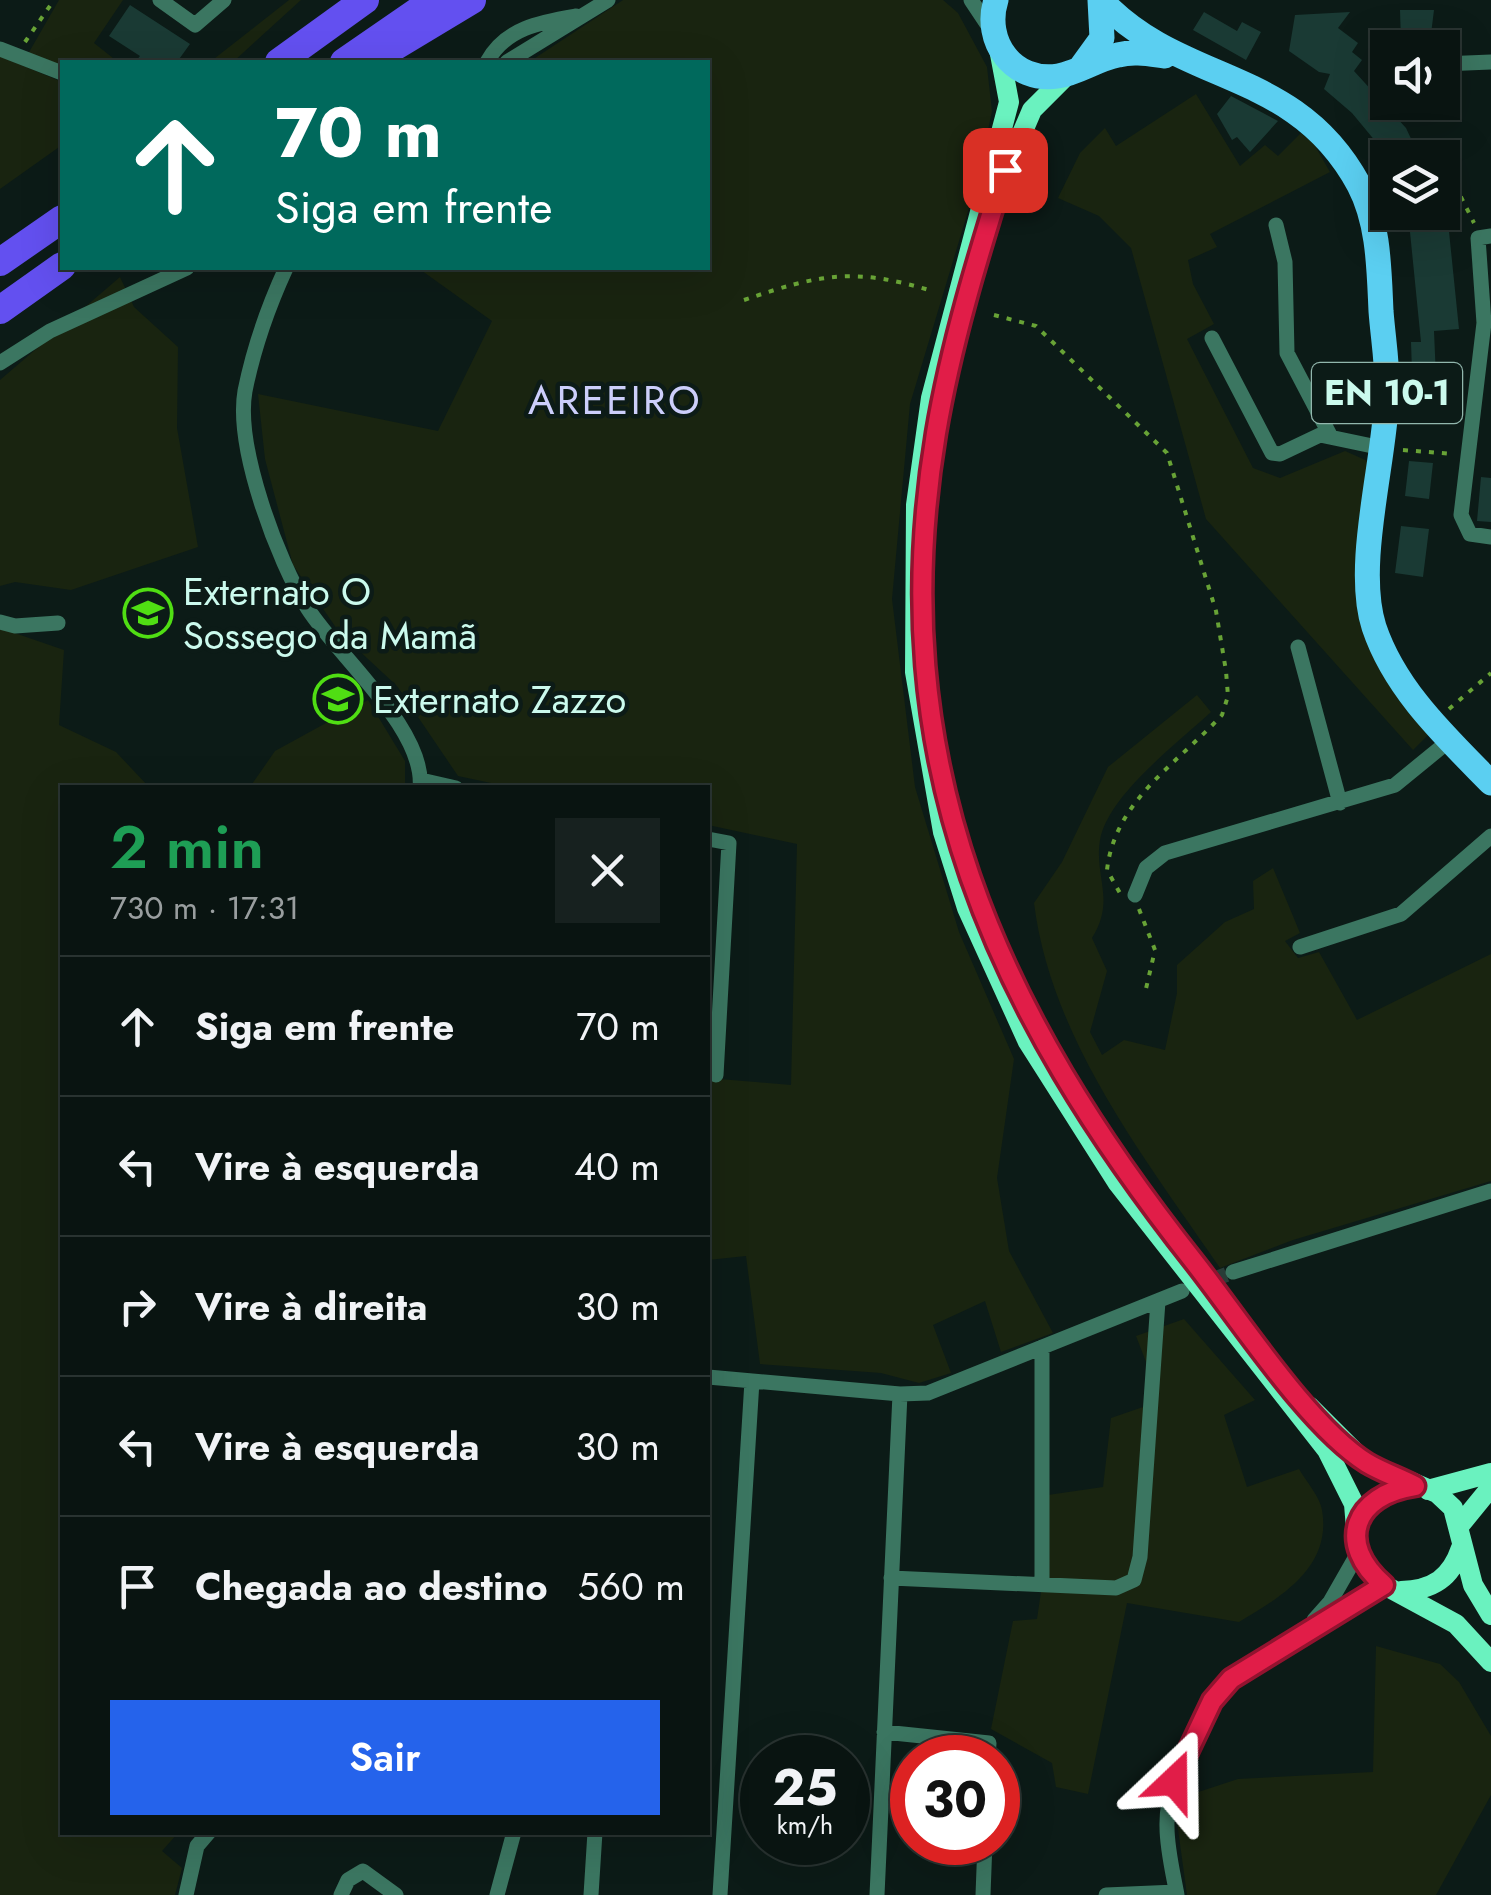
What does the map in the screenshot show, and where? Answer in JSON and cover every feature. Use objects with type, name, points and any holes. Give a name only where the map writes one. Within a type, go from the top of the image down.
[{"type":"highway","points":[[282,60],[365,0]]},
{"type":"highway","points":[[347,60],[434,0]]},
{"type":"highway","points":[[373,60],[472,0]]},
{"type":"highway","points":[[0,262],[60,219]]},
{"type":"highway","points":[[0,310],[60,267]]},
{"type":"main road","points":[[996,0],[995,39],[1009,102],[931,398],[916,506],[915,672],[943,832],[967,908],[1028,1042],[1118,1182],[1327,1450],[1359,1521],[1358,1553],[1367,1570],[1456,1624],[1491,1662]]},
{"type":"main road","name":"EN 10-1","points":[[1074,71],[1102,38],[1100,0]]},
{"type":"main road","name":"EN 10-1","points":[[1100,0],[1124,26],[1185,59],[1276,97],[1303,116],[1326,137],[1359,185],[1377,248],[1386,385],[1368,597],[1384,652],[1442,731],[1491,783]]},
{"type":"main road","name":"EN 10-1","points":[[995,39],[1011,63],[1032,74],[1074,71],[1138,53],[1185,59]]},
{"type":"main road","points":[[1074,71],[1032,110],[1005,170],[952,354],[936,434],[925,537],[925,646],[940,765],[956,836],[1001,963],[1030,1021],[1102,1140],[1320,1420],[1365,1462],[1422,1488],[1453,1508],[1473,1585],[1491,1615]]},
{"type":"main road","points":[[1359,1521],[1369,1503],[1386,1490],[1422,1488],[1491,1473]]},
{"type":"main road","points":[[1460,1524],[1491,1487]]},
{"type":"main road","points":[[1393,1588],[1436,1584],[1456,1564],[1462,1548]]},
{"type":"street","points":[[160,0],[196,25],[224,0]]},
{"type":"street","points":[[510,60],[608,0]]},
{"type":"street","points":[[971,0],[995,39]]},
{"type":"street","points":[[489,60],[501,41],[534,23],[585,15]]},
{"type":"street","points":[[540,60],[542,41]]},
{"type":"street","points":[[0,49],[60,72]]},
{"type":"street","points":[[1460,63],[1491,62]]},
{"type":"street","points":[[1276,225],[1285,262],[1287,353],[1330,437]]},
{"type":"street","points":[[1484,237],[1484,323],[1461,521],[1470,534],[1491,536]]},
{"type":"street","points":[[0,363],[50,332],[184,270]]},
{"type":"street","points":[[285,270],[244,394],[248,445],[286,566],[309,611],[391,711],[421,784]]},
{"type":"street","points":[[1212,338],[1272,453],[1282,454],[1318,436],[1382,448]]},
{"type":"street","points":[[0,622],[15,626],[58,623]]},
{"type":"street","points":[[1298,647],[1340,802]]},
{"type":"street","points":[[1135,895],[1146,868],[1165,853],[1395,785],[1442,731]]},
{"type":"street","points":[[1300,947],[1393,920],[1491,836]]},
{"type":"street","points":[[710,839],[729,843],[716,1075]]},
{"type":"street","points":[[1233,1272],[1491,1191]]},
{"type":"street","points":[[710,1377],[900,1394],[928,1392],[1182,1290]]},
{"type":"street","points":[[892,1578],[1116,1588],[1129,1584],[1138,1573],[1158,1300]]},
{"type":"street","points":[[1042,1347],[1042,1584]]},
{"type":"street","points":[[720,1895],[752,1381]]},
{"type":"street","points":[[877,1895],[900,1394]]},
{"type":"street","points":[[1286,1642],[1330,1602],[1358,1553]]},
{"type":"street","points":[[1106,1895],[1176,1894],[1166,1830],[1168,1806],[1180,1761],[1212,1701],[1231,1679],[1286,1642],[1393,1588]]},
{"type":"street","points":[[884,1732],[902,1735]]},
{"type":"street","points":[[186,1895],[196,1846],[206,1835]]},
{"type":"street","points":[[497,1895],[513,1835]]},
{"type":"street","points":[[592,1895],[595,1835]]},
{"type":"street","points":[[984,1895],[985,1865]]},
{"type":"street","points":[[341,1895],[348,1880],[363,1871],[396,1895]]},
{"type":"path","points":[[18,56],[54,0]]},
{"type":"path","points":[[1460,193],[1484,237]]},
{"type":"path","points":[[744,300],[796,282],[845,274],[886,276],[932,292]]},
{"type":"path","points":[[994,315],[1036,326],[1167,453],[1216,612],[1228,696],[1222,716],[1133,801],[1118,822],[1110,847],[1108,870],[1112,885],[1127,898],[1135,895],[1155,950],[1145,993]]},
{"type":"path","points":[[1386,385],[1477,381]]},
{"type":"path","points":[[1382,448],[1468,456]]},
{"type":"path","points":[[1442,731],[1491,673]]},
{"type":"green space","points":[[59,0],[123,0],[94,43],[115,60],[60,60],[60,68],[28,54]]},
{"type":"green space","points":[[289,0],[301,0],[235,60],[213,60]]},
{"type":"green space","points":[[623,0],[943,0],[958,13],[987,67],[992,111],[978,178],[910,404],[892,599],[915,787],[959,932],[1014,1059],[997,1178],[1009,1251],[1053,1333],[1001,1352],[985,1301],[933,1325],[951,1373],[919,1383],[881,1373],[760,1364],[746,1256],[710,1260],[710,1078],[791,1085],[797,844],[710,825],[710,785],[501,785],[458,776],[397,686],[339,632],[293,565],[265,459],[258,394],[438,431],[492,321],[421,270],[710,270],[710,60],[532,60]]},
{"type":"green space","points":[[0,56],[60,81],[60,146],[0,189]]},
{"type":"green space","points":[[1196,94],[1240,166],[1265,145],[1278,156],[1301,133],[1314,144],[1330,172],[1210,234],[1217,247],[1188,260],[1193,284],[1214,324],[1187,339],[1253,468],[1280,478],[1345,451],[1372,463],[1356,582],[1430,733],[1413,750],[1206,519],[1131,248],[1099,216],[1058,198],[1080,153],[1105,128],[1116,146]]},
{"type":"green space","points":[[120,277],[134,307],[178,347],[177,428],[198,547],[71,590],[15,582],[0,586],[0,380]]},
{"type":"green space","points":[[0,628],[64,650],[59,725],[116,752],[147,785],[60,785],[60,1835],[176,1835],[162,1851],[182,1868],[175,1895],[0,1895]]},
{"type":"green space","points":[[1197,695],[1211,712],[1130,788],[1116,805],[1100,840],[1103,912],[1092,938],[1107,971],[1090,1032],[1102,1055],[1124,1040],[1165,1050],[1177,993],[1177,965],[1225,922],[1254,909],[1253,881],[1273,868],[1300,933],[1285,941],[1298,958],[1319,952],[1357,1020],[1491,954],[1491,1181],[1293,1240],[1220,1268],[1132,1140],[1080,1049],[1044,953],[1034,903],[1062,862],[1108,767]]},
{"type":"green space","points":[[368,700],[405,761],[405,785],[251,785],[275,751]]},
{"type":"green space","points":[[1184,1319],[1255,1400],[1224,1415],[1247,1487],[1299,1469],[1321,1505],[1323,1530],[1319,1548],[1300,1578],[1239,1622],[1127,1603],[1088,1794],[1056,1787],[1052,1763],[1020,1745],[1020,1735],[1002,1735],[991,1729],[1013,1621],[1037,1619],[1042,1585],[1041,1496],[1103,1487],[1111,1418],[1143,1407],[1153,1380],[1136,1336]]},
{"type":"green space","points":[[1376,1646],[1440,1664],[1459,1682],[1491,1736],[1491,1795],[1436,1895],[1187,1895],[1174,1800],[1238,1779],[1373,1772]]},
{"type":"building","points":[[130,5],[190,44],[178,60],[137,60],[140,56],[109,36]]},
{"type":"building","points":[[1400,10],[1434,10],[1432,30],[1401,30]]},
{"type":"building","points":[[1204,12],[1237,31],[1242,22],[1261,32],[1246,60],[1193,30]]},
{"type":"building","points":[[1350,12],[1338,28],[1358,43],[1352,52],[1362,60],[1354,71],[1370,89],[1370,120],[1399,120],[1412,140],[1374,140],[1352,113],[1324,89],[1330,74],[1319,72],[1289,51],[1295,15]]},
{"type":"building","points":[[1231,96],[1278,121],[1250,152],[1237,137],[1232,140],[1217,114]]},
{"type":"building","points":[[1410,230],[1449,230],[1459,329],[1434,331],[1436,378],[1425,379],[1424,371],[1412,372],[1411,342],[1421,342]]},
{"type":"building","points":[[1409,461],[1433,463],[1429,499],[1405,496]]},
{"type":"building","points":[[1481,477],[1491,478],[1491,522],[1477,521]]},
{"type":"building","points":[[1401,526],[1429,529],[1423,577],[1395,573]]},
{"type":"tunnel","points":[[1191,1288],[1233,1272]]},
{"type":"place","name":"Externato O Sossego da Mamã","points":[[148,613]]},
{"type":"place","name":"Externato Zazzo","points":[[338,699]]},
{"type":"district","name":"AREEIRO","points":[[615,400]]},
{"type":"route","points":[[1005,170],[952,354],[936,434],[923,574],[930,705],[956,836],[977,904],[1030,1021],[1066,1084],[1135,1185],[1320,1420],[1365,1462],[1415,1486],[1386,1490],[1369,1503],[1359,1521],[1358,1553],[1367,1570],[1384,1585],[1276,1647],[1231,1679],[1212,1701],[1180,1761],[1174,1781]]}]
